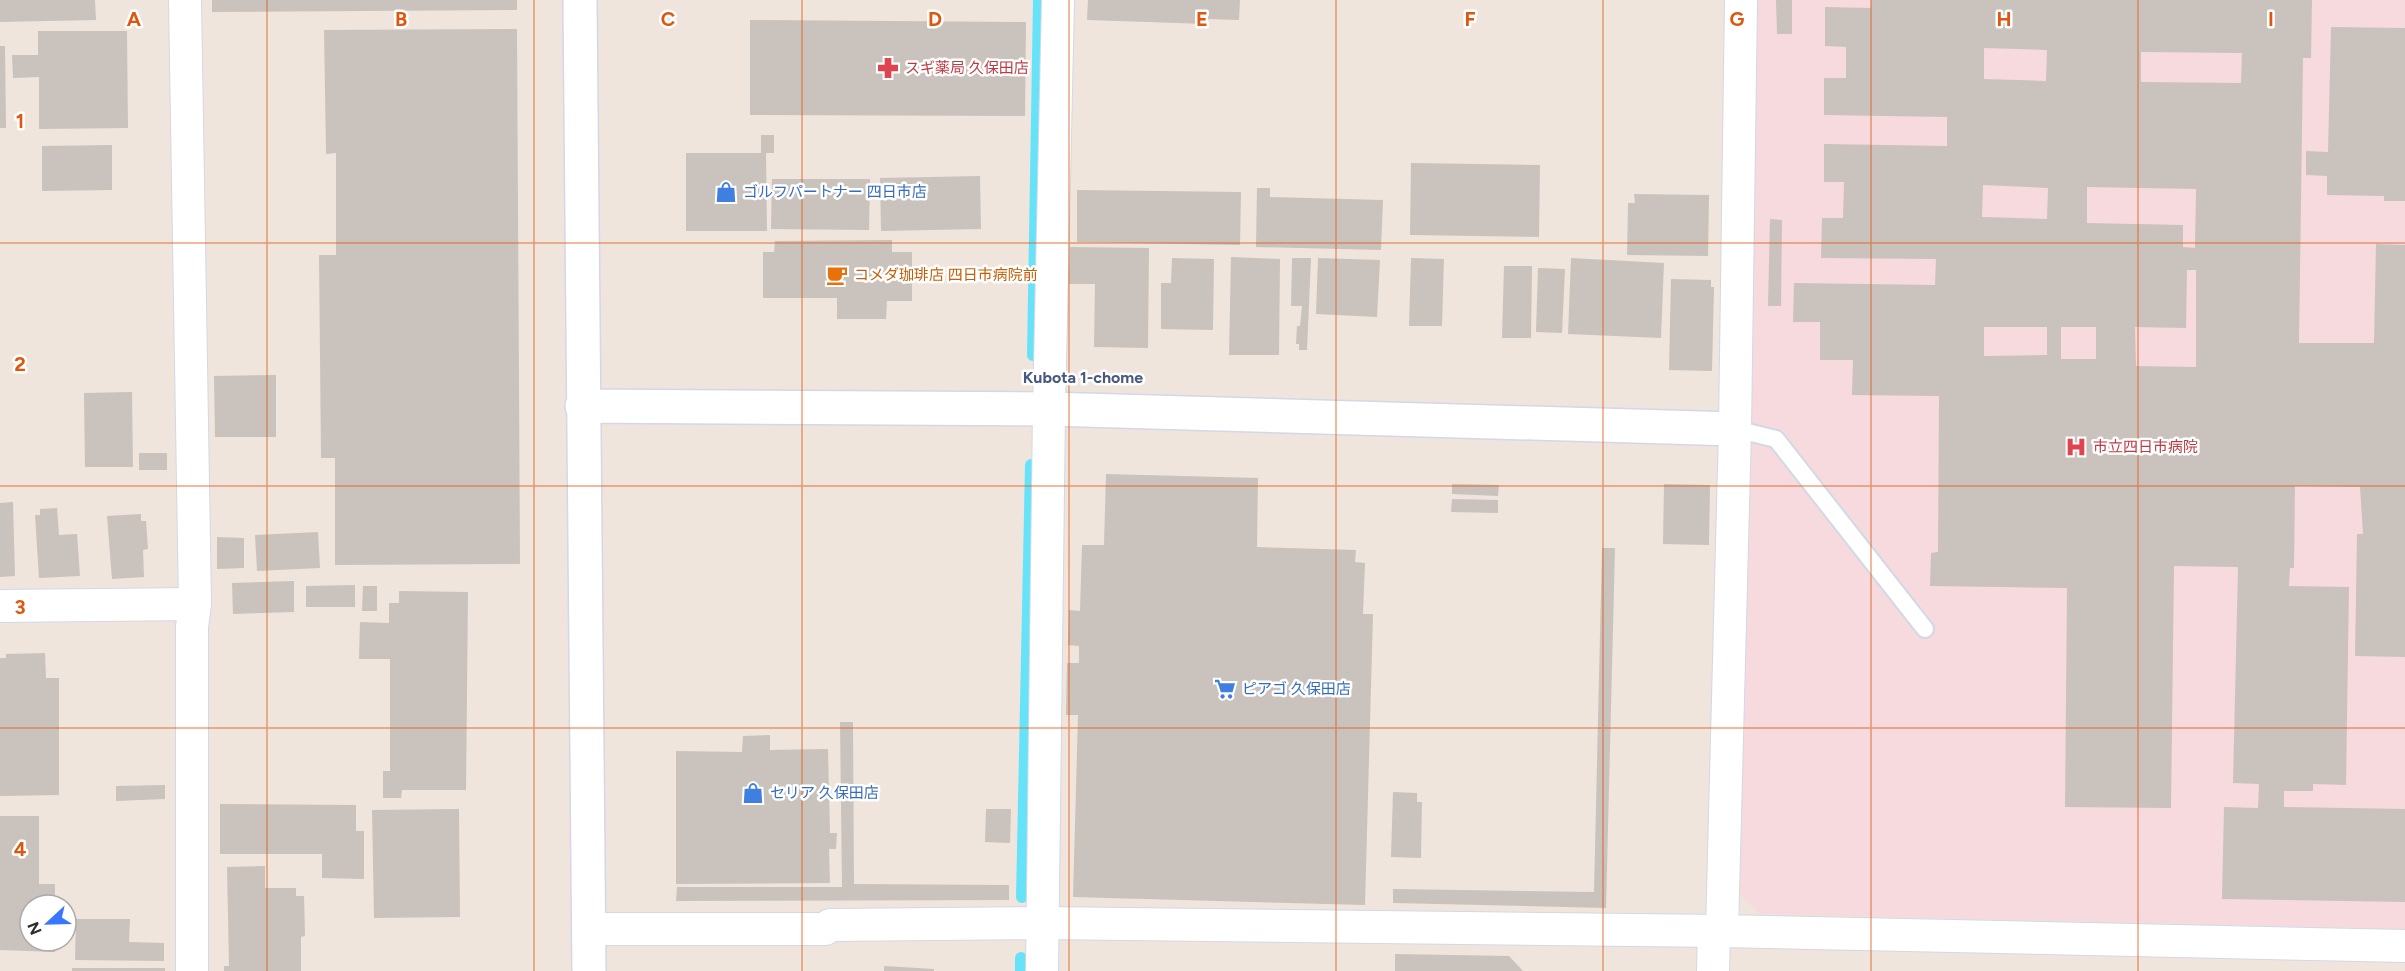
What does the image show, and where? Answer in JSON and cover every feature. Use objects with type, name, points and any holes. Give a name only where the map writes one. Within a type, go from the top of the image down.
[{"type":"street","points":[[185,0],[195,604],[192,627],[192,971]]},
{"type":"street","points":[[580,0],[582,406],[590,971]]},
{"type":"street","points":[[1042,971],[1049,409],[1058,0]]},
{"type":"street","points":[[1713,971],[1718,931],[1735,429],[1741,0]]},
{"type":"street","points":[[582,406],[1049,409],[1735,429]]},
{"type":"street","points":[[0,606],[195,604]]},
{"type":"street","points":[[590,929],[825,930],[830,925],[1043,922],[1718,931],[2405,946]]},
{"type":"street","points":[[2405,951],[2405,971]]},
{"type":"lane","points":[[1735,429],[1776,439],[1925,628]]},
{"type":"shaded area","name":"市立四日市病院","points":[[1755,0],[2405,0],[2405,929],[1759,914],[1740,894]]},
{"type":"building","points":[[0,0],[95,0],[96,20],[0,22]]},
{"type":"building","points":[[212,0],[517,0],[517,10],[212,12]]},
{"type":"building","points":[[1088,0],[1240,0],[1239,20],[1206,19],[1206,24],[1087,20]]},
{"type":"building","points":[[1776,0],[1792,0],[1792,34],[1777,34]]},
{"type":"building","points":[[1871,0],[2312,0],[2311,58],[2303,58],[2299,343],[2374,343],[2376,244],[2405,245],[2405,657],[2355,656],[2357,534],[2363,534],[2360,487],[2295,486],[2294,568],[2290,568],[2289,586],[2349,587],[2346,785],[2313,784],[2313,791],[2284,791],[2284,807],[2405,809],[2405,902],[2222,899],[2224,807],[2258,808],[2259,784],[2233,783],[2238,567],[2174,566],[2171,808],[2065,807],[2067,588],[1930,586],[1931,553],[1938,552],[1939,396],[1852,395],[1853,360],[1820,360],[1820,322],[1793,322],[1794,283],[1935,285],[1936,259],[1821,258],[1822,218],[1843,218],[1844,182],[1824,182],[1824,144],[1947,146],[1947,117],[1824,115],[1824,78],[1846,78],[1846,47],[1825,46],[1825,7],[1871,8]],"holes":[[[1984,48],[2047,50],[2046,81],[1984,79]],[[2141,52],[2242,53],[2241,83],[2141,82]],[[1983,185],[2048,188],[2047,219],[1982,217]],[[2087,187],[2196,189],[2195,248],[2183,247],[2183,225],[2087,223]],[[2187,270],[2196,270],[2196,367],[2136,366],[2135,327],[2186,328]],[[1984,327],[2047,327],[2047,355],[1984,356]],[[2061,327],[2096,327],[2096,359],[2061,359]]]},
{"type":"building","name":"スギ薬局 久保田店","points":[[750,20],[1026,22],[1025,116],[750,115]]},
{"type":"building","points":[[2331,27],[2405,28],[2405,201],[2384,201],[2384,196],[2327,195],[2327,176],[2306,175],[2306,151],[2328,152]]},
{"type":"building","points":[[517,29],[520,564],[335,565],[335,458],[321,458],[319,255],[336,255],[336,153],[326,154],[324,30]]},
{"type":"building","points":[[38,31],[127,31],[128,128],[39,129],[39,77],[13,78],[12,55],[38,55]]},
{"type":"building","points":[[0,46],[5,46],[6,128],[0,128]]},
{"type":"building","name":"ゴルフパートナー 四日市店","points":[[761,135],[774,135],[774,153],[766,153],[767,231],[686,231],[686,153],[761,153]]},
{"type":"building","points":[[112,145],[112,190],[42,191],[42,146]]},
{"type":"building","points":[[1411,163],[1540,165],[1539,237],[1410,235]]},
{"type":"building","points":[[980,176],[981,229],[881,231],[880,178]]},
{"type":"building","points":[[772,179],[870,179],[869,230],[771,229]]},
{"type":"building","points":[[1257,188],[1270,188],[1270,197],[1383,200],[1381,250],[1256,247]]},
{"type":"building","points":[[1077,190],[1241,192],[1240,245],[1077,242]]},
{"type":"building","points":[[1634,194],[1709,195],[1708,256],[1627,255],[1628,203],[1635,203]]},
{"type":"building","points":[[1770,219],[1782,220],[1781,306],[1768,306]]},
{"type":"building","name":"コメダ珈琲店 四日市病院前","points":[[892,240],[892,252],[912,252],[912,301],[887,301],[886,319],[837,319],[837,298],[763,298],[763,252],[774,252],[775,241]]},
{"type":"building","points":[[1070,247],[1149,248],[1148,348],[1094,347],[1095,284],[1069,284]]},
{"type":"building","points":[[1231,257],[1280,259],[1279,355],[1229,355]]},
{"type":"building","points":[[1172,258],[1214,259],[1213,330],[1161,329],[1161,283],[1171,283]]},
{"type":"building","points":[[1292,258],[1311,258],[1307,350],[1299,350],[1299,344],[1296,344],[1297,326],[1300,326],[1302,306],[1291,306]]},
{"type":"building","points":[[1318,258],[1380,260],[1377,317],[1316,314]]},
{"type":"building","points":[[1411,258],[1444,259],[1442,326],[1409,326]]},
{"type":"building","points":[[1571,258],[1664,263],[1661,338],[1568,334]]},
{"type":"building","points":[[1504,266],[1532,266],[1531,338],[1502,338]]},
{"type":"building","points":[[1538,268],[1565,269],[1562,333],[1536,332]]},
{"type":"building","points":[[1671,279],[1711,280],[1711,287],[1714,287],[1712,371],[1669,370]]},
{"type":"building","points":[[276,375],[276,437],[215,437],[214,376]]},
{"type":"building","points":[[132,392],[133,467],[85,467],[84,393]]},
{"type":"building","points":[[139,453],[167,453],[167,470],[139,470]]},
{"type":"building","name":"ピアゴ 久保田店","points":[[1106,474],[1258,478],[1257,547],[1356,550],[1355,562],[1365,563],[1363,614],[1373,614],[1365,905],[1073,897],[1078,715],[1066,715],[1067,663],[1079,663],[1079,646],[1068,645],[1069,610],[1080,611],[1082,545],[1104,545]]},
{"type":"building","points":[[1452,484],[1499,485],[1498,496],[1452,494]]},
{"type":"building","points":[[1664,484],[1710,485],[1709,545],[1663,544]]},
{"type":"building","points":[[1452,499],[1498,500],[1498,513],[1451,512]]},
{"type":"building","points":[[13,502],[15,576],[0,577],[0,503]]},
{"type":"building","points":[[57,508],[59,535],[77,534],[80,576],[39,578],[35,515],[40,515],[40,509]]},
{"type":"building","points":[[141,514],[141,521],[146,521],[148,549],[143,550],[144,577],[112,579],[107,516]]},
{"type":"building","points":[[318,532],[320,568],[257,571],[255,535]]},
{"type":"building","points":[[217,537],[244,538],[244,568],[217,569]]},
{"type":"building","points":[[1602,548],[1615,548],[1606,908],[1393,903],[1393,889],[1594,892]]},
{"type":"building","points":[[294,581],[294,612],[233,614],[232,583]]},
{"type":"building","points":[[355,585],[355,607],[306,607],[306,586]]},
{"type":"building","points":[[363,586],[377,586],[377,611],[362,611]]},
{"type":"building","points":[[399,591],[468,592],[466,790],[402,790],[401,798],[383,798],[383,771],[390,771],[390,659],[359,659],[360,622],[389,623],[389,603],[399,603]]},
{"type":"building","points":[[45,653],[46,678],[59,678],[59,795],[0,796],[0,658],[6,658],[6,654]]},
{"type":"building","points":[[840,722],[853,722],[854,884],[1009,885],[1009,900],[676,901],[677,887],[842,887]]},
{"type":"building","name":"セリア 久保田店","points":[[770,735],[770,750],[828,749],[830,833],[837,833],[836,849],[829,849],[830,883],[676,884],[676,751],[742,752],[743,736]]},
{"type":"building","points":[[165,785],[165,799],[116,801],[116,786]]},
{"type":"building","points":[[1393,792],[1417,793],[1417,802],[1422,802],[1421,858],[1391,857]]},
{"type":"building","points":[[220,804],[356,805],[356,831],[364,831],[364,879],[322,878],[322,854],[220,854]]},
{"type":"building","points":[[459,809],[460,917],[374,918],[372,810]]},
{"type":"building","points":[[986,809],[1011,809],[1010,843],[985,842]]},
{"type":"building","points":[[0,816],[39,816],[39,884],[55,884],[55,893],[18,893],[18,951],[0,950]]},
{"type":"building","points":[[265,866],[265,888],[296,888],[296,896],[304,896],[305,936],[301,937],[301,971],[224,971],[224,966],[229,966],[227,867]]},
{"type":"building","points":[[78,919],[130,919],[129,942],[164,943],[164,961],[75,960],[75,953],[78,953]]},
{"type":"building","points":[[1395,954],[1509,956],[1523,971],[1395,971]]},
{"type":"building","points":[[884,966],[934,969],[934,971],[884,971]]},
{"type":"building","points":[[72,968],[165,968],[165,971],[72,971]]},
{"type":"waterway","points":[[1033,355],[1039,0]]},
{"type":"waterway","points":[[1022,897],[1031,465]]},
{"type":"waterway","points":[[1021,958],[1021,971]]},
{"type":"place","name":"スギ薬局 久保田店","points":[[888,68]]},
{"type":"place","name":"ゴルフパートナー 四日市店","points":[[726,192]]},
{"type":"place","name":"コメダ珈琲店 四日市病院前","points":[[837,275]]},
{"type":"place","name":"市立四日市病院","points":[[2076,447]]},
{"type":"place","name":"ピアゴ 久保田店","points":[[1225,689]]},
{"type":"place","name":"セリア 久保田店","points":[[753,793]]},
{"type":"district","name":"Kubota 1-chome","points":[[1083,377]]}]
